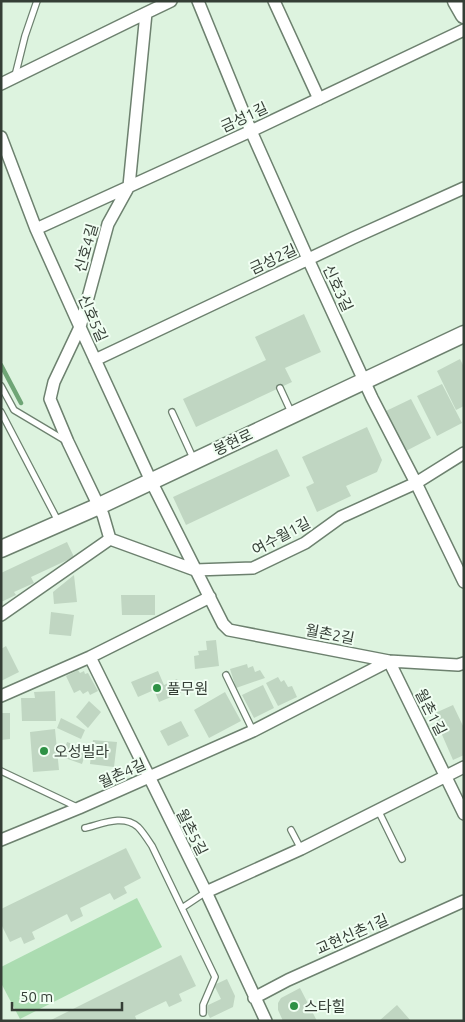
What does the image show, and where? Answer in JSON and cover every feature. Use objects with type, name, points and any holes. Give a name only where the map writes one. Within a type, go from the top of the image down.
[{"type":"street","points":[[1,84],[171,1]]},
{"type":"street","name":"신호3길","points":[[198,1],[251,131],[308,259],[364,380],[464,582]]},
{"type":"street","points":[[274,1],[319,99]]},
{"type":"street","points":[[456,1],[464,15]]},
{"type":"street","name":"신호4길","points":[[110,539],[99,506],[68,442],[50,399],[54,382],[80,328],[108,224],[129,186],[146,13]]},
{"type":"street","name":"금성1길","points":[[36,229],[251,131],[464,30]]},
{"type":"street","name":"신호5길","points":[[1,137],[36,229],[80,328],[151,481],[195,570]]},
{"type":"street","name":"금성2길","points":[[95,360],[308,259],[464,188]]},
{"type":"street","name":"봉현로","points":[[1,549],[99,506],[464,334]]},
{"type":"street","name":"여수월1길","points":[[110,539],[195,570],[253,568],[306,543],[341,517],[416,483],[464,453]]},
{"type":"street","points":[[1,615],[110,539]]},
{"type":"street","name":"월촌2길","points":[[195,570],[223,624],[229,630],[389,662],[458,665],[464,663]]},
{"type":"street","points":[[1,696],[90,657],[210,597]]},
{"type":"street","name":"월촌5길","points":[[90,657],[206,892],[254,998],[260,1019]]},
{"type":"street","name":"월촌4길","points":[[1,840],[79,808],[253,731],[389,662]]},
{"type":"street","name":"월촌1길","points":[[389,662],[464,814]]},
{"type":"street","points":[[206,892],[301,849],[464,767]]},
{"type":"street","name":"교현신촌1길","points":[[254,998],[288,980],[464,901]]},
{"type":"lane","points":[[14,78],[37,1]]},
{"type":"lane","points":[[1,386],[14,410],[68,442]]},
{"type":"lane","points":[[280,388],[292,414]]},
{"type":"lane","points":[[1,412],[58,523]]},
{"type":"lane","points":[[172,412],[194,460]]},
{"type":"lane","points":[[226,675],[253,731]]},
{"type":"lane","points":[[1,771],[79,808]]},
{"type":"lane","points":[[378,810],[402,859]]},
{"type":"lane","points":[[85,828],[111,821],[126,820],[138,827],[152,846],[215,977],[209,996],[203,1005],[202,1013]]},
{"type":"lane","points":[[291,830],[301,849]]},
{"type":"lane","points":[[182,908],[206,892]]},
{"type":"green space","points":[[137,898],[162,947],[20,1019],[1,983],[1,967]]},
{"type":"building","points":[[304,314],[321,352],[285,368],[292,382],[196,427],[183,399],[266,360],[255,337]]},
{"type":"building","points":[[460,359],[464,367],[464,406],[456,410],[437,371]]},
{"type":"building","points":[[442,384],[462,423],[437,436],[417,396]]},
{"type":"building","points":[[411,399],[431,438],[406,451],[386,411]]},
{"type":"building","points":[[367,427],[382,460],[377,472],[346,486],[351,496],[317,512],[306,487],[314,483],[302,457]]},
{"type":"building","points":[[277,449],[290,476],[186,525],[173,497]]},
{"type":"building","points":[[67,542],[74,557],[31,577],[34,583],[14,592],[16,595],[1,602],[1,573]]},
{"type":"building","points":[[74,575],[77,602],[54,604],[53,592]]},
{"type":"building","points":[[121,595],[155,595],[155,615],[122,615]]},
{"type":"building","points":[[51,612],[74,615],[71,636],[49,634]]},
{"type":"building","points":[[216,640],[219,666],[195,669],[194,656],[199,655],[198,651],[207,650],[206,641]]},
{"type":"building","points":[[6,646],[19,672],[1,681],[1,649]]},
{"type":"building","points":[[247,664],[248,668],[253,666],[255,672],[260,670],[265,678],[236,688],[230,669]]},
{"type":"building","points":[[78,670],[80,673],[84,671],[85,674],[88,673],[98,691],[90,695],[88,691],[83,694],[80,690],[74,693],[66,676]]},
{"type":"building","name":"풀무원","points":[[158,671],[164,685],[177,679],[183,692],[159,702],[154,690],[138,697],[131,682]]},
{"type":"building","points":[[278,677],[281,682],[284,680],[288,687],[292,686],[297,697],[278,706],[266,683]]},
{"type":"building","points":[[263,685],[274,708],[254,718],[242,695]]},
{"type":"building","points":[[55,691],[56,721],[22,721],[21,698],[35,698],[34,692]]},
{"type":"building","points":[[225,692],[241,721],[209,738],[194,710]]},
{"type":"building","points":[[89,701],[101,712],[88,728],[76,717]]},
{"type":"building","points":[[453,705],[464,728],[464,755],[453,760],[433,714]]},
{"type":"building","points":[[1,713],[10,713],[10,739],[1,740]]},
{"type":"building","points":[[61,718],[85,730],[81,739],[57,728]]},
{"type":"building","points":[[181,721],[189,736],[168,746],[160,731]]},
{"type":"building","name":"오성빌라","points":[[55,729],[59,770],[33,772],[30,732]]},
{"type":"building","points":[[93,740],[117,742],[114,767],[90,764]]},
{"type":"building","points":[[67,742],[87,749],[82,764],[62,757]]},
{"type":"building","points":[[126,848],[141,878],[124,887],[127,893],[114,900],[110,893],[80,908],[83,916],[71,922],[67,914],[32,932],[35,939],[24,944],[21,937],[10,942],[1,924],[1,909]]},
{"type":"building","points":[[181,955],[196,986],[179,994],[182,1001],[169,1007],[166,1001],[135,1016],[137,1021],[49,1021]]},
{"type":"building","points":[[227,979],[235,996],[233,1007],[210,1018],[204,1007],[221,999],[214,985]]},
{"type":"building","name":"스타힐","points":[[300,988],[317,1021],[283,1021],[278,1010],[278,1003],[281,998]]},
{"type":"building","points":[[397,1005],[411,1021],[379,1021]]},
{"type":"waterway","points":[[1,365],[21,403]]},
{"type":"place","name":"풀무원","points":[[157,688]]},
{"type":"place","name":"오성빌라","points":[[44,751]]},
{"type":"place","name":"스타힐","points":[[294,1006]]}]
